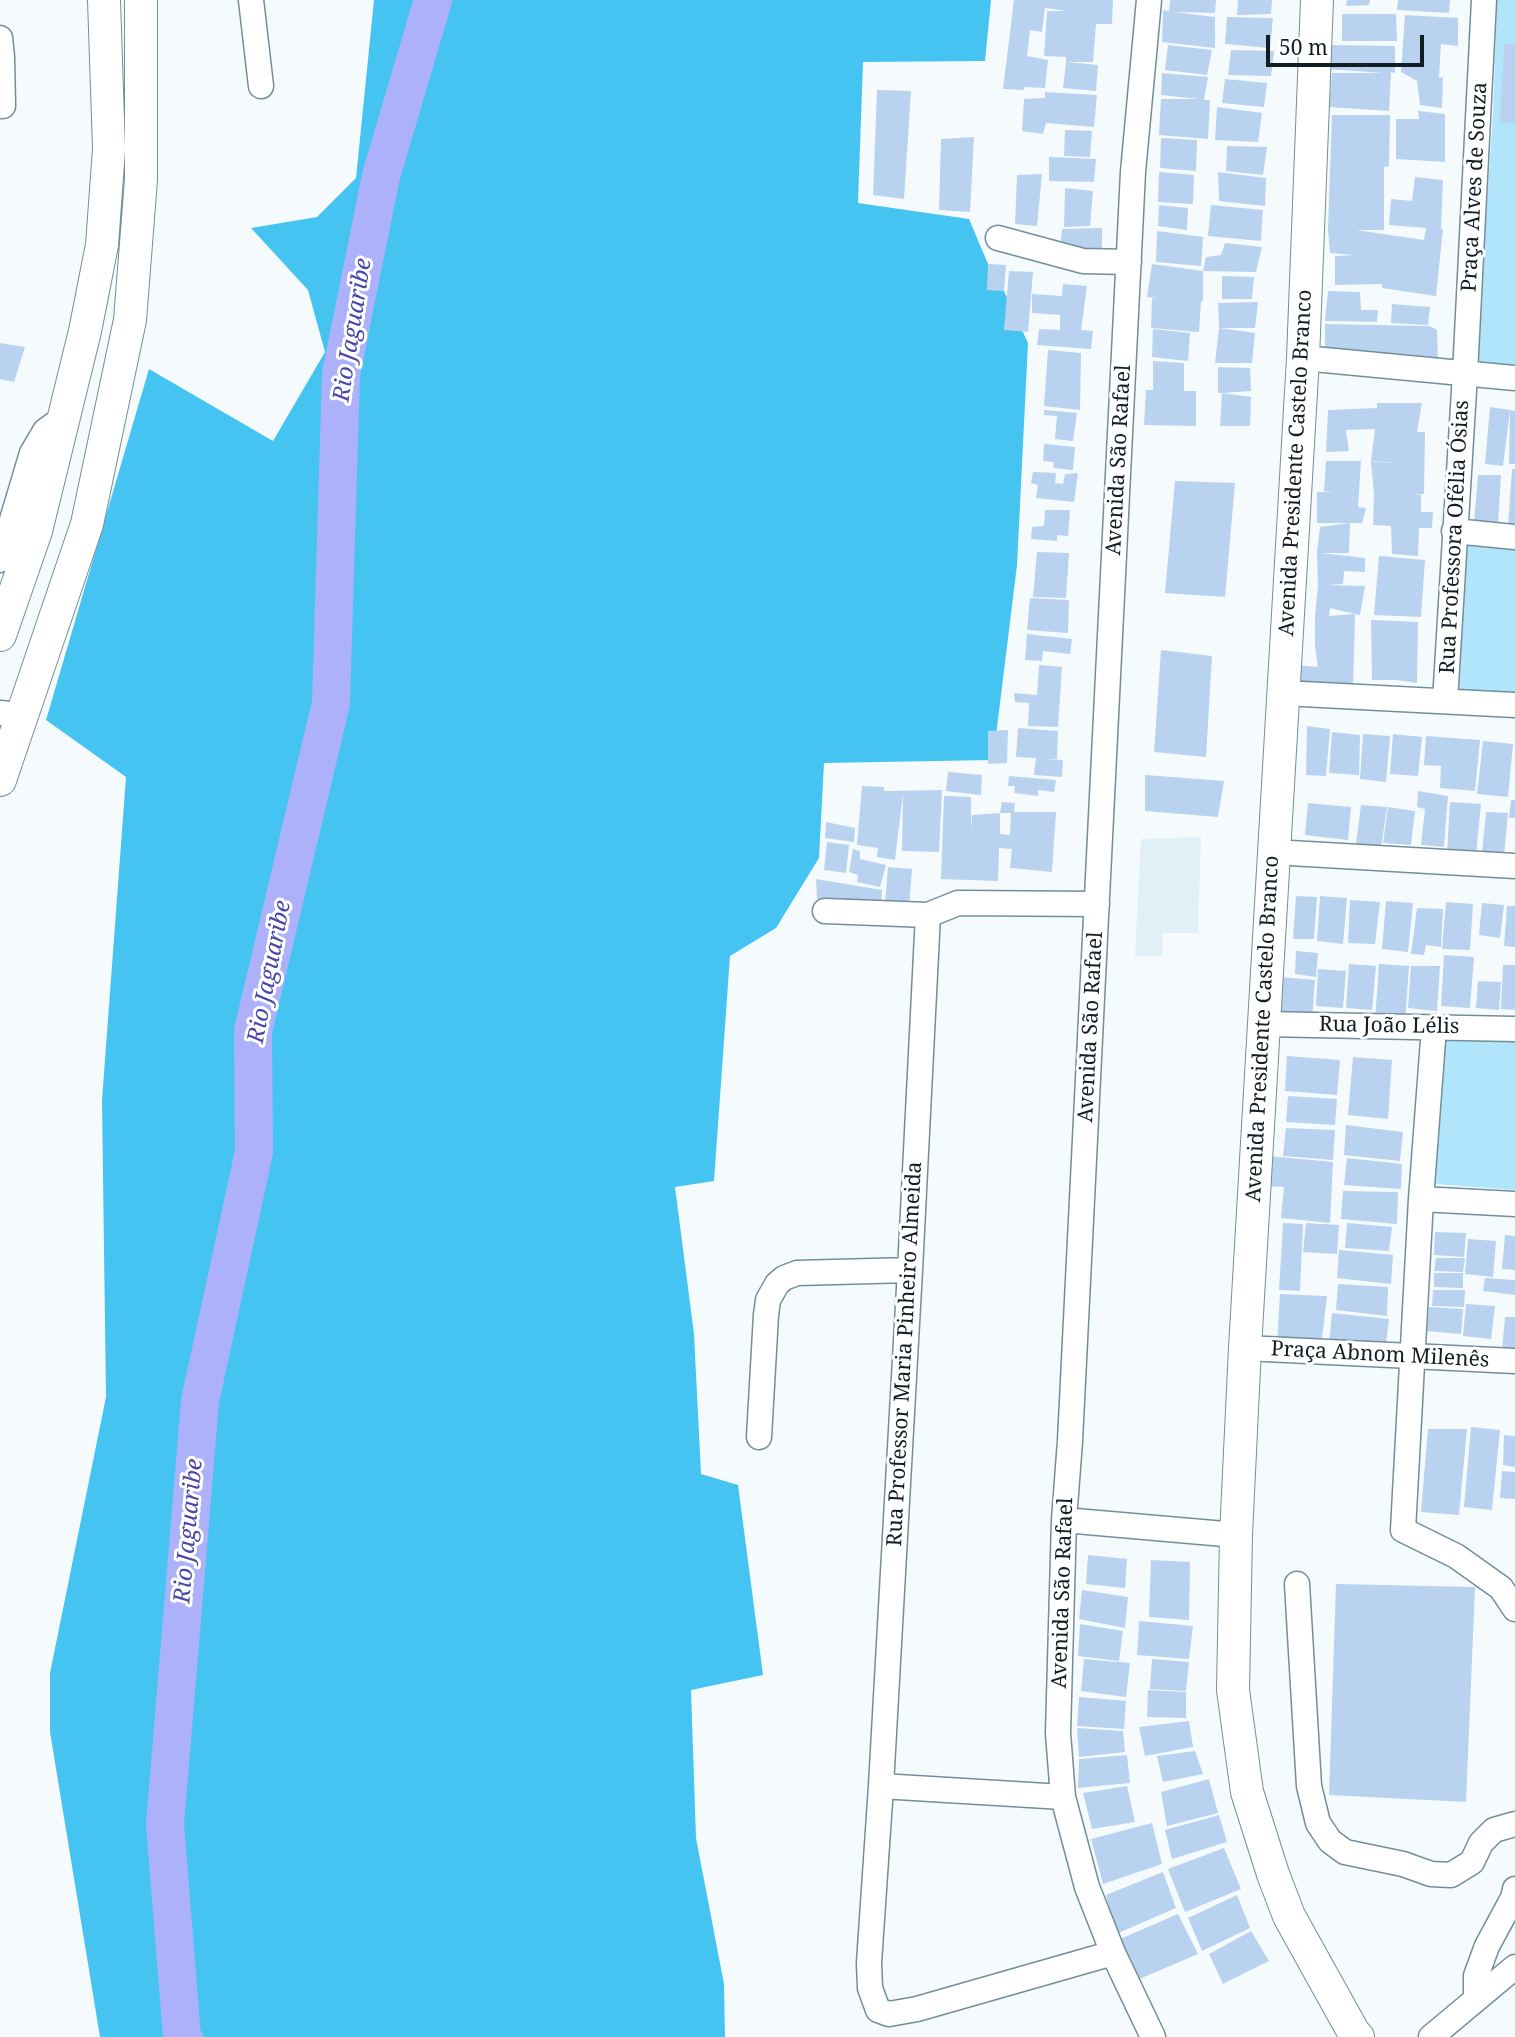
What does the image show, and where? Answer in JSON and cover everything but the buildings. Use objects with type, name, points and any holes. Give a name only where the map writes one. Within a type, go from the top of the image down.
[{"type":"main road","points":[[0,635],[36,531],[103,245],[109,149],[104,0]]},
{"type":"main road","points":[[0,780],[11,714],[87,524],[130,320],[141,180],[141,0]]},
{"type":"main road","name":"Avenida Presidente Castelo Branco","points":[[1317,0],[1303,358],[1245,1348],[1236,1535],[1233,1690],[1247,1792],[1273,1874],[1289,1916],[1355,2036]]},
{"type":"main road","points":[[63,424],[86,451],[90,463],[92,479],[87,524]]},
{"type":"street","points":[[251,0],[261,86]]},
{"type":"street","name":"Avenida São Rafael","points":[[1149,0],[1133,172],[1065,1520],[1058,1733],[1063,1797],[1087,1887],[1113,1953],[1153,2037]]},
{"type":"street","name":"Praça Alves de Souza","points":[[1465,374],[1484,0]]},
{"type":"street","points":[[0,38],[3,106]]},
{"type":"street","points":[[998,238],[1083,261],[1129,262]]},
{"type":"street","points":[[1303,358],[1515,378]]},
{"type":"street","name":"Rua Professora Ofélia Ósias","points":[[1445,701],[1465,374]]},
{"type":"street","points":[[1,557],[32,453],[45,431],[54,425],[63,424]]},
{"type":"street","points":[[1,557],[36,531]]},
{"type":"street","points":[[1454,531],[1515,537]]},
{"type":"street","points":[[1283,693],[1515,705]]},
{"type":"street","points":[[1273,852],[1515,866]]},
{"type":"street","points":[[825,911],[928,915],[958,903],[1097,904]]},
{"type":"street","name":"Rua Professor Maria Pinheiro Almeida","points":[[928,915],[869,1963],[870,1988],[878,2010],[889,2014],[937,2004],[1113,1953]]},
{"type":"street","name":"Rua João Lélis","points":[[1263,1024],[1515,1029]]},
{"type":"street","points":[[1434,1027],[1420,1199],[1403,1530],[1457,1556],[1501,1588],[1515,1609]]},
{"type":"street","points":[[1420,1199],[1515,1204]]},
{"type":"street","points":[[760,1437],[766,1315],[768,1300],[777,1284],[797,1273],[910,1270]]},
{"type":"street","name":"Praça Abnom Milenês","points":[[1245,1348],[1515,1361]]},
{"type":"street","points":[[1065,1520],[1236,1535]]},
{"type":"street","points":[[1297,1584],[1309,1786],[1318,1823],[1330,1841],[1345,1852],[1403,1864],[1431,1874],[1451,1875],[1472,1862],[1481,1843],[1494,1830],[1515,1824]]},
{"type":"street","points":[[881,1786],[1063,1797]]},
{"type":"street","points":[[1476,1999],[1476,1976],[1487,1946],[1513,1898],[1515,1889]]},
{"type":"street","points":[[1430,2037],[1515,1967]]},
{"type":"shaded area","points":[[374,0],[991,0],[985,61],[863,62],[858,203],[969,219],[988,264],[1028,343],[1017,565],[993,760],[824,763],[819,858],[776,928],[730,956],[714,1181],[675,1187],[694,1334],[701,1474],[738,1485],[763,1675],[691,1690],[696,1838],[724,1984],[725,2037],[100,2037],[50,1732],[50,1673],[106,1397],[102,1100],[126,777],[46,720],[149,369],[273,441],[325,352],[308,290],[251,228],[317,217],[356,178]]},
{"type":"shaded area","points":[[1497,0],[1515,0],[1515,367],[1481,366],[1477,353],[1493,113]]},
{"type":"shaded area","points":[[1464,543],[1515,547],[1515,704],[1452,697]]},
{"type":"shaded area","points":[[1201,837],[1198,933],[1163,933],[1162,956],[1135,956],[1141,839]]},
{"type":"shaded area","points":[[1442,1035],[1515,1038],[1515,1190],[1434,1184]]},
{"type":"waterway","name":"Rio Jaguaribe","points":[[182,2037],[165,1824],[200,1401],[254,1152],[253,1031],[331,703],[341,374],[381,176],[433,0]]},
{"type":"waterway","points":[[180,2005],[201,2037]]}]
